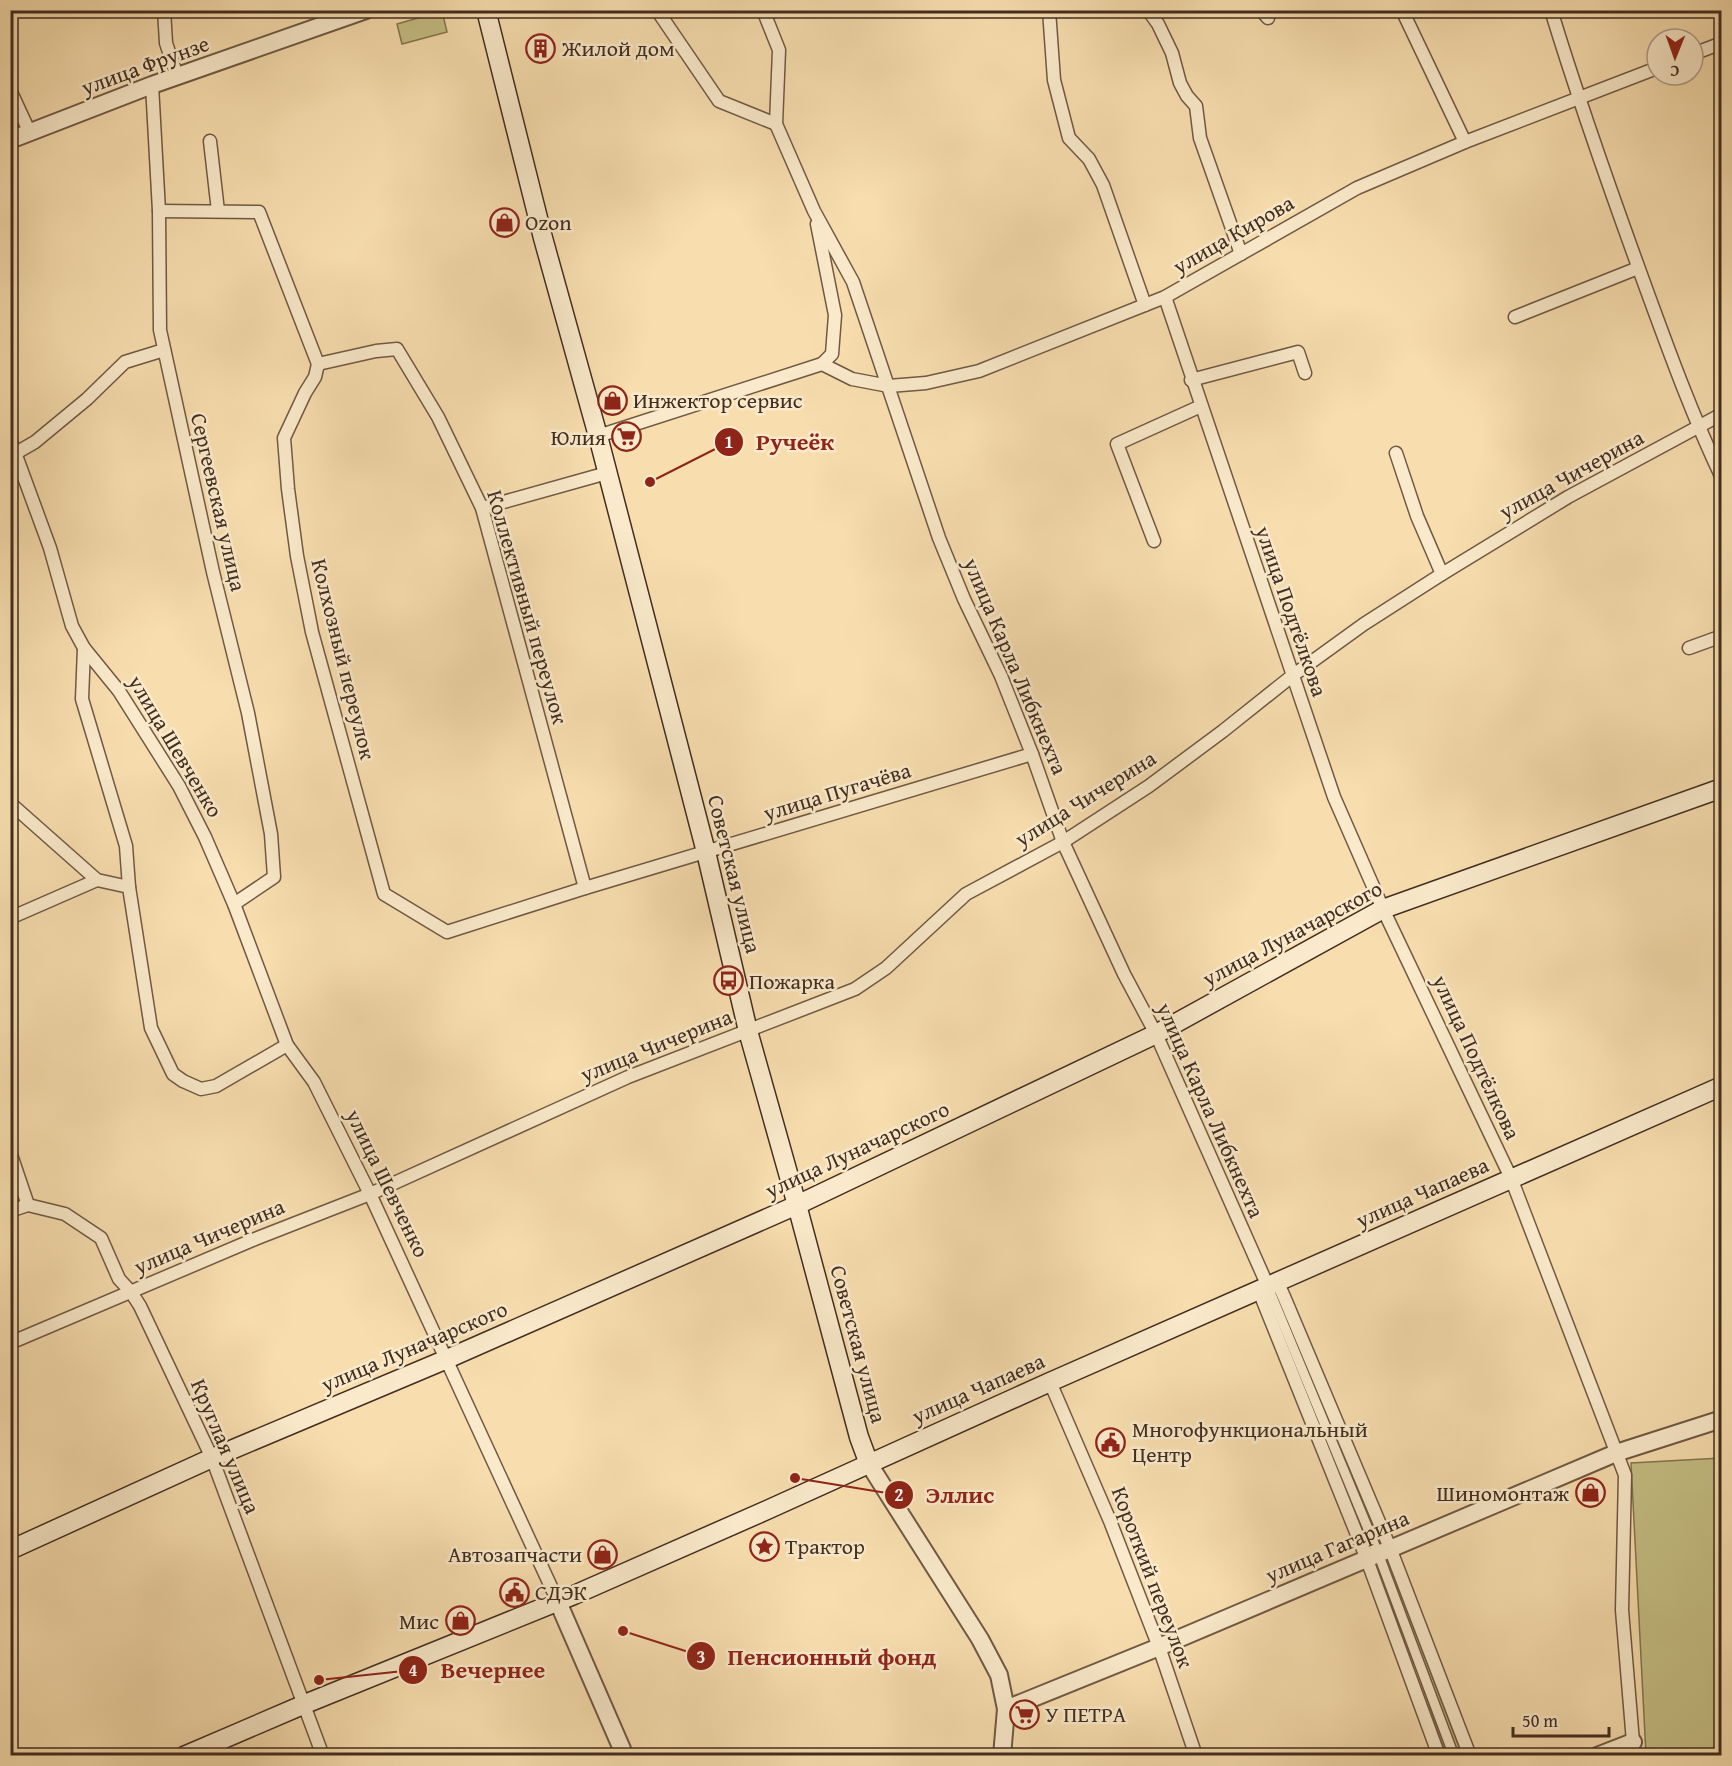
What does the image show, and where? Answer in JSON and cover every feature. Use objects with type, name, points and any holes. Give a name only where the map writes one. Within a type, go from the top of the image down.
[{"type":"main road","name":"Советская улица","points":[[486,10],[543,238],[706,852],[748,1031],[859,1437],[869,1464]]},
{"type":"main road","name":"улица Луначарского","points":[[10,1550],[212,1458],[447,1359],[797,1204],[1156,1034],[1383,909],[1722,788]]},
{"type":"main road","name":"улица Чапаева","points":[[184,1755],[558,1602],[1510,1178],[1722,1086]]},
{"type":"street","points":[[10,14],[18,10]]},
{"type":"street","points":[[164,10],[166,43],[177,76]]},
{"type":"street","points":[[657,10],[719,101],[776,124]]},
{"type":"street","name":"улица Карла Либкнехта","points":[[763,10],[779,50],[776,124],[814,211],[853,282],[939,538],[964,599],[1001,676],[1064,842],[1124,974],[1156,1034],[1268,1286],[1378,1553],[1454,1755]]},
{"type":"street","points":[[1049,10],[1054,80],[1069,138],[1089,159],[1103,185],[1145,305]]},
{"type":"street","points":[[1148,10],[1158,24],[1172,53],[1180,83],[1196,106],[1200,138],[1241,254]]},
{"type":"street","points":[[1402,10],[1465,142]]},
{"type":"street","points":[[1551,10],[1578,99],[1638,268],[1698,428],[1722,478]]},
{"type":"street","name":"улица Фрунзе","points":[[10,140],[152,85],[364,11]]},
{"type":"street","points":[[1705,49],[1722,43]]},
{"type":"street","name":"улица Кирова","points":[[822,364],[852,379],[889,387],[926,383],[979,371],[1165,297],[1357,188],[1465,142],[1645,73]]},
{"type":"street","name":"Сергеевская улица","points":[[152,85],[159,211],[160,330],[213,572],[248,713],[271,834],[274,877],[234,904]]},
{"type":"street","points":[[10,90],[29,131]]},
{"type":"street","points":[[210,141],[218,211]]},
{"type":"street","points":[[159,211],[260,212],[318,364]]},
{"type":"street","points":[[597,436],[822,364],[832,354],[835,315],[814,211]]},
{"type":"street","points":[[1515,316],[1638,268]]},
{"type":"street","name":"улица Подтёлкова","points":[[1165,297],[1191,380],[1334,797],[1383,909],[1510,1178],[1625,1475],[1622,1610],[1633,1742]]},
{"type":"street","name":"Коллективный переулок","points":[[318,364],[376,351],[397,349],[438,417],[482,508],[585,888]]},
{"type":"street","points":[[16,453],[35,441],[87,399],[125,362],[164,350]]},
{"type":"street","points":[[1191,380],[1298,352],[1305,373]]},
{"type":"street","name":"Колхозный переулок","points":[[318,364],[315,377],[284,438],[297,556],[312,632],[384,894],[447,932]]},
{"type":"street","points":[[1154,541],[1117,444],[1201,406]]},
{"type":"street","name":"улица Чичерина","points":[[10,1343],[370,1194],[628,1077],[855,989],[886,968],[966,894],[1064,842],[1149,786],[1364,624],[1568,497],[1722,414]]},
{"type":"street","name":"улица Шевченко","points":[[10,439],[50,548],[72,627],[84,648],[119,691],[180,786],[234,904],[287,1045],[314,1082],[370,1194],[558,1602],[625,1755]]},
{"type":"street","points":[[1396,453],[1416,516],[1442,574]]},
{"type":"street","points":[[482,508],[607,473]]},
{"type":"street","points":[[1689,648],[1722,636]]},
{"type":"street","name":"улица Шевченко","points":[[84,648],[82,699],[126,846],[129,887],[152,1028],[173,1074],[201,1089],[216,1086],[287,1045]]},
{"type":"street","name":"улица Пугачёва","points":[[447,932],[585,888],[1032,754]]},
{"type":"street","points":[[10,803],[98,880],[129,887]]},
{"type":"street","points":[[10,918],[98,880]]},
{"type":"street","points":[[10,1152],[28,1205],[10,1211]]},
{"type":"street","name":"Круглая улица","points":[[28,1205],[65,1214],[101,1238],[118,1279],[140,1305],[212,1458],[323,1755]]},
{"type":"street","name":"улица Карла Либкнехта","points":[[1268,1286],[1378,1553],[1470,1755]]},
{"type":"street","name":"Короткий переулок","points":[[1050,1382],[1110,1521],[1159,1647],[1196,1755]]},
{"type":"street","name":"улица Гагарина","points":[[1006,1709],[1159,1647],[1616,1452],[1722,1419]]},
{"type":"street","name":"Советская улица","points":[[869,1464],[980,1640],[999,1675],[1006,1709],[1002,1755]]},
{"type":"street","name":"улица Карла Либкнехта","points":[[1378,1553],[1439,1755]]},
{"type":"street","points":[[1597,1755],[1633,1742]]},
{"type":"shaded area","points":[[442,11],[447,32],[402,44],[397,24]]},
{"type":"shaded area","points":[[1721,1458],[1721,1755],[1646,1755],[1631,1463]]},
{"type":"shaded area","points":[[1387,1557],[1462,1755],[1446,1755],[1417,1670],[1374,1563]]},
{"type":"place","name":"Жилой дом","points":[[541,48]]},
{"type":"place","name":"Ozon","points":[[504,222]]},
{"type":"place","name":"Инжектор сервис","points":[[612,400]]},
{"type":"place","name":"Юлия","points":[[627,437]]},
{"type":"place","name":"Ручеёк","points":[[650,482]]},
{"type":"place","name":"Пожарка","points":[[728,981]]},
{"type":"place","name":"Многофункциональный Центр","points":[[1111,1442]]},
{"type":"place","name":"Эллис","points":[[795,1478]]},
{"type":"place","name":"Шиномонтаж","points":[[1590,1493]]},
{"type":"place","name":"Трактор","points":[[764,1546]]},
{"type":"place","name":"Автозапчасти","points":[[603,1554]]},
{"type":"place","name":"СДЭК","points":[[514,1592]]},
{"type":"place","name":"Мис","points":[[460,1621]]},
{"type":"place","name":"Пенсионный фонд","points":[[623,1631]]},
{"type":"place","name":"Вечернее","points":[[319,1680]]},
{"type":"place","name":"У ПЕТРА","points":[[1024,1714]]}]
